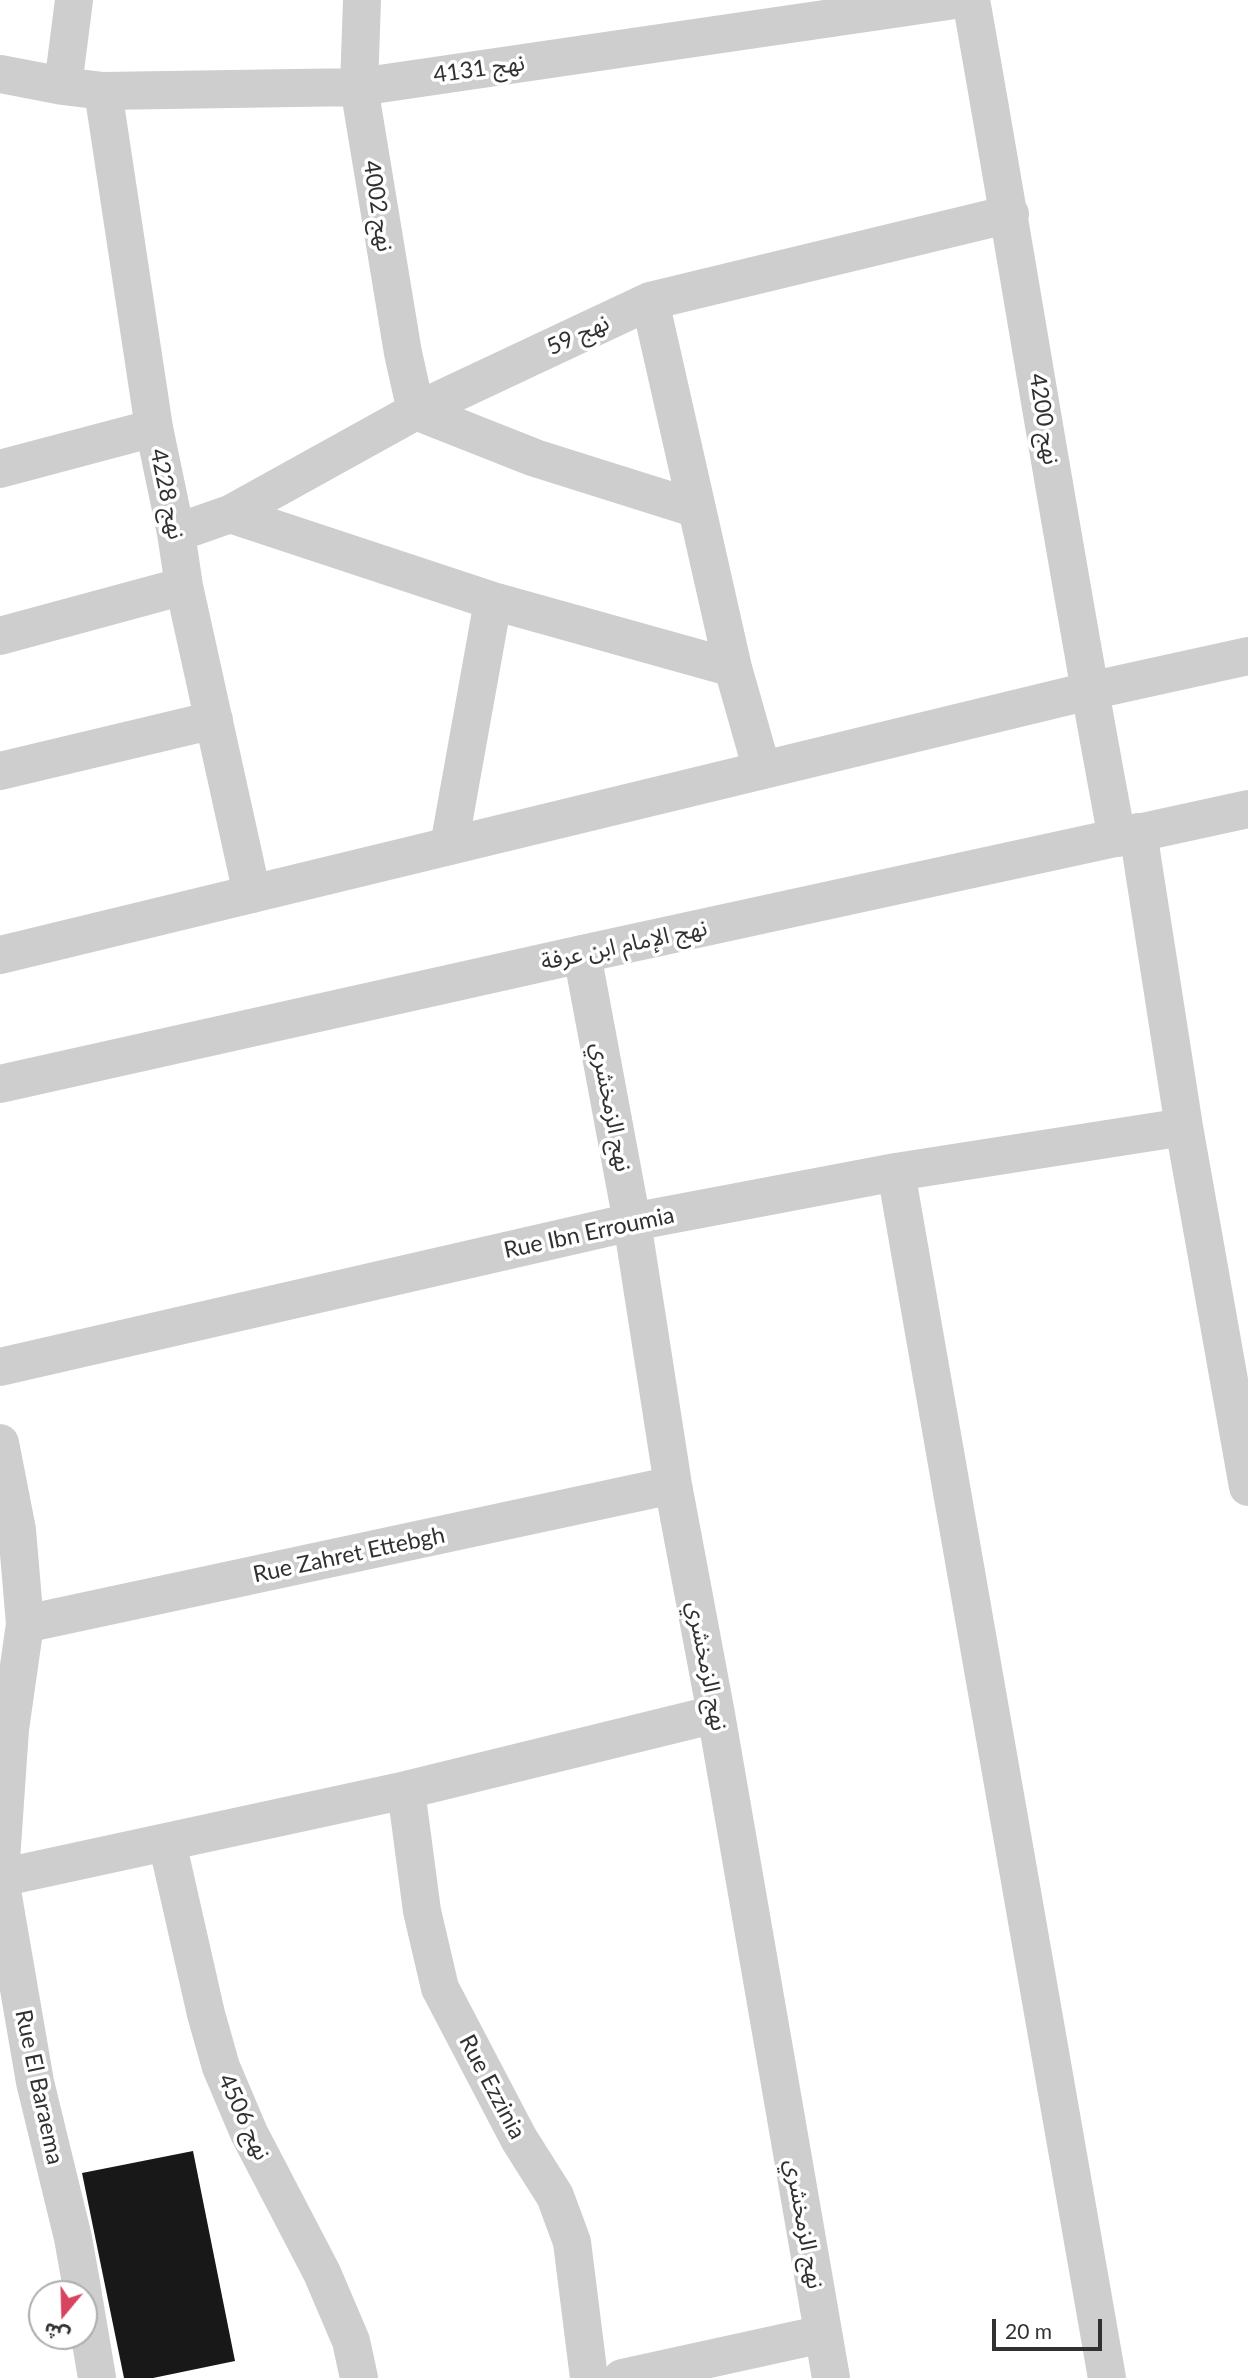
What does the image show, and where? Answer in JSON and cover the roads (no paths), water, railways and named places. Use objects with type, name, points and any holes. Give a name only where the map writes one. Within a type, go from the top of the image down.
[{"type":"street","points":[[63,86],[74,0]]},
{"type":"street","name":"نهج 4002","points":[[362,0],[359,87],[403,353],[416,411]]},
{"type":"street","name":"نهج 4131","points":[[0,74],[103,91],[359,87],[955,0]]},
{"type":"street","name":"نهج 4200","points":[[971,0],[1010,214],[1089,691],[1127,835],[1184,1127],[1248,1487]]},
{"type":"street","name":"نهج 4228","points":[[103,91],[154,428],[184,586],[252,894]]},
{"type":"street","name":"نهج 59","points":[[176,533],[230,514],[416,411],[650,301],[1010,214]]},
{"type":"street","points":[[650,301],[733,668],[762,770]]},
{"type":"street","points":[[416,411],[535,458],[697,509]]},
{"type":"street","points":[[0,468],[154,428]]},
{"type":"street","points":[[230,514],[493,601],[733,668]]},
{"type":"street","points":[[0,636],[184,586]]},
{"type":"street","points":[[449,846],[493,601]]},
{"type":"street","points":[[0,955],[1089,691],[1248,656]]},
{"type":"street","points":[[0,771],[214,720]]},
{"type":"street","name":"نهج الإمام ابن عرفة","points":[[0,1084],[582,954],[1248,810]]},
{"type":"street","name":"نهج الزمخشري","points":[[582,954],[632,1222],[673,1485],[716,1714],[831,2378]]},
{"type":"street","name":"Rue Ibn Erroumia","points":[[0,1367],[632,1222],[896,1172],[1184,1127]]},
{"type":"street","points":[[896,1172],[1107,2378]]},
{"type":"street","name":"Rue El Baraema","points":[[0,1443],[17,1530],[25,1624],[10,1729],[0,1877],[35,2082],[80,2280]]},
{"type":"street","name":"Rue Zahret Ettebgh","points":[[25,1624],[673,1485]]},
{"type":"street","points":[[0,1877],[406,1790],[716,1714]]},
{"type":"street","name":"Rue Ezzinia","points":[[406,1790],[422,1911],[440,1988],[519,2139],[555,2196],[572,2242],[589,2378]]},
{"type":"street","name":"نهج 4506","points":[[167,1842],[205,2014],[221,2067],[249,2133],[322,2273],[351,2341],[359,2378]]},
{"type":"street","points":[[622,2378],[823,2333]]},
{"type":"street","points":[[92,2350],[97,2378]]}]
